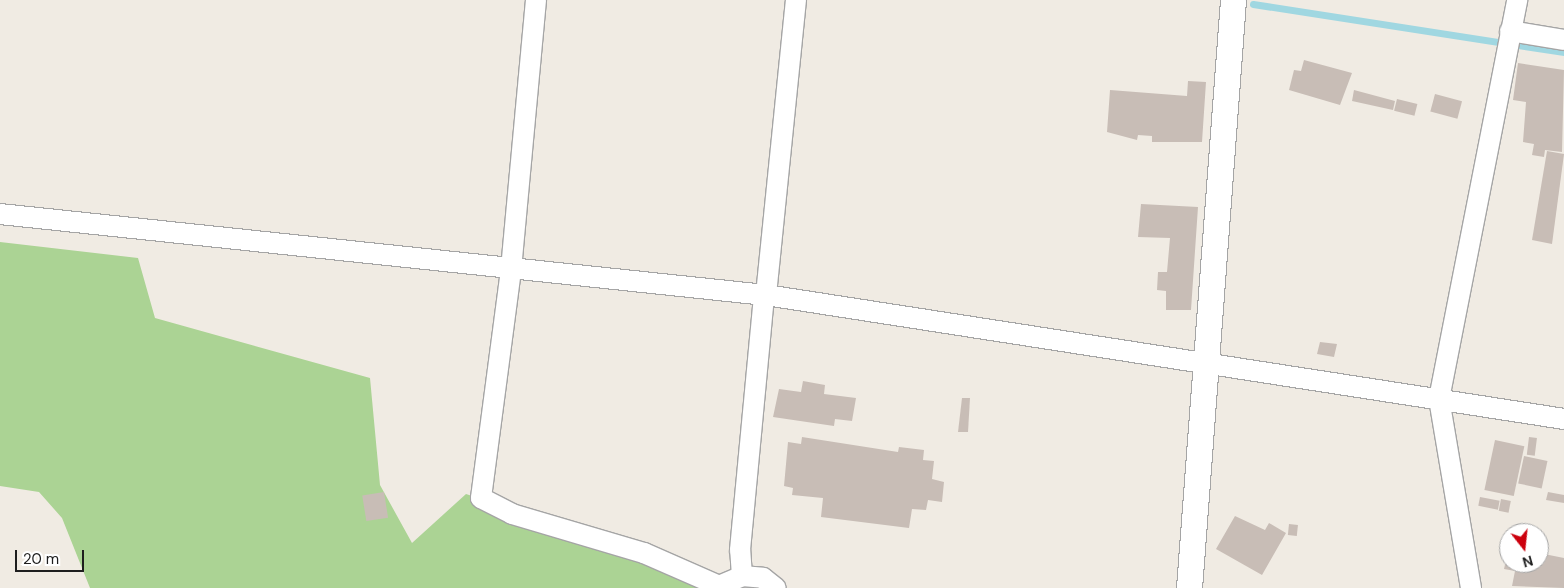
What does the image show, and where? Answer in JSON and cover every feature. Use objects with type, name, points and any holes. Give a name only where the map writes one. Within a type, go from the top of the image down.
[{"type":"street","points":[[536,0],[511,270],[482,498],[512,514],[644,553],[719,586],[742,576],[762,578],[776,588]]},
{"type":"street","points":[[742,576],[740,550],[796,0]]},
{"type":"street","points":[[1189,588],[1204,360],[1233,0]]},
{"type":"street","points":[[1471,588],[1439,399],[1517,0]]},
{"type":"street","points":[[1510,32],[1564,40]]},
{"type":"street","points":[[0,214],[765,297],[1204,360],[1564,419]]},
{"type":"green space","points":[[0,242],[138,258],[155,318],[370,378],[380,485],[412,543],[466,494],[649,553],[725,588],[90,588],[62,518],[39,492],[0,486]]},
{"type":"building","points":[[1304,60],[1352,73],[1340,105],[1289,90],[1294,70],[1301,71]]},
{"type":"building","points":[[1518,63],[1564,70],[1562,152],[1545,150],[1544,157],[1532,155],[1534,144],[1523,142],[1526,102],[1513,100]]},
{"type":"building","points":[[1188,81],[1206,82],[1202,142],[1152,142],[1152,136],[1138,135],[1137,140],[1107,132],[1110,90],[1187,96]]},
{"type":"building","points":[[1354,90],[1395,101],[1393,110],[1352,101]]},
{"type":"building","points":[[1435,94],[1462,101],[1457,119],[1430,111]]},
{"type":"building","points":[[1397,99],[1417,104],[1414,116],[1394,111]]},
{"type":"building","points":[[1547,151],[1564,154],[1552,244],[1532,240]]},
{"type":"building","points":[[1141,204],[1198,207],[1191,310],[1166,310],[1166,291],[1157,290],[1158,272],[1167,272],[1170,238],[1138,237]]},
{"type":"building","points":[[1320,342],[1337,344],[1334,357],[1317,354]]},
{"type":"building","points":[[803,381],[825,385],[824,394],[856,398],[852,421],[835,419],[834,426],[773,417],[779,389],[801,392]]},
{"type":"building","points":[[962,398],[970,398],[968,432],[958,432]]},
{"type":"building","points":[[802,437],[898,452],[899,447],[924,450],[923,460],[934,461],[932,479],[944,482],[942,502],[928,500],[926,510],[912,509],[909,528],[821,517],[823,498],[792,495],[793,488],[784,486],[788,442],[801,444]]},
{"type":"building","points":[[1529,437],[1537,438],[1535,456],[1527,455]]},
{"type":"building","points":[[1495,440],[1524,446],[1514,496],[1484,490]]},
{"type":"building","points":[[1524,456],[1547,461],[1542,488],[1518,483]]},
{"type":"building","points":[[384,492],[388,518],[366,521],[362,495]]},
{"type":"building","points":[[1548,492],[1564,495],[1564,503],[1546,500]]},
{"type":"building","points":[[1480,497],[1500,501],[1498,510],[1478,506]]},
{"type":"building","points":[[1501,499],[1511,501],[1509,513],[1499,511]]},
{"type":"building","points":[[1235,516],[1265,530],[1269,523],[1286,533],[1262,575],[1216,549]]},
{"type":"building","points":[[1289,524],[1298,525],[1297,536],[1288,535]]},
{"type":"building","points":[[1549,555],[1564,558],[1564,588],[1512,586],[1515,573],[1549,573]]},
{"type":"waterway","points":[[1253,4],[1564,52]]}]
